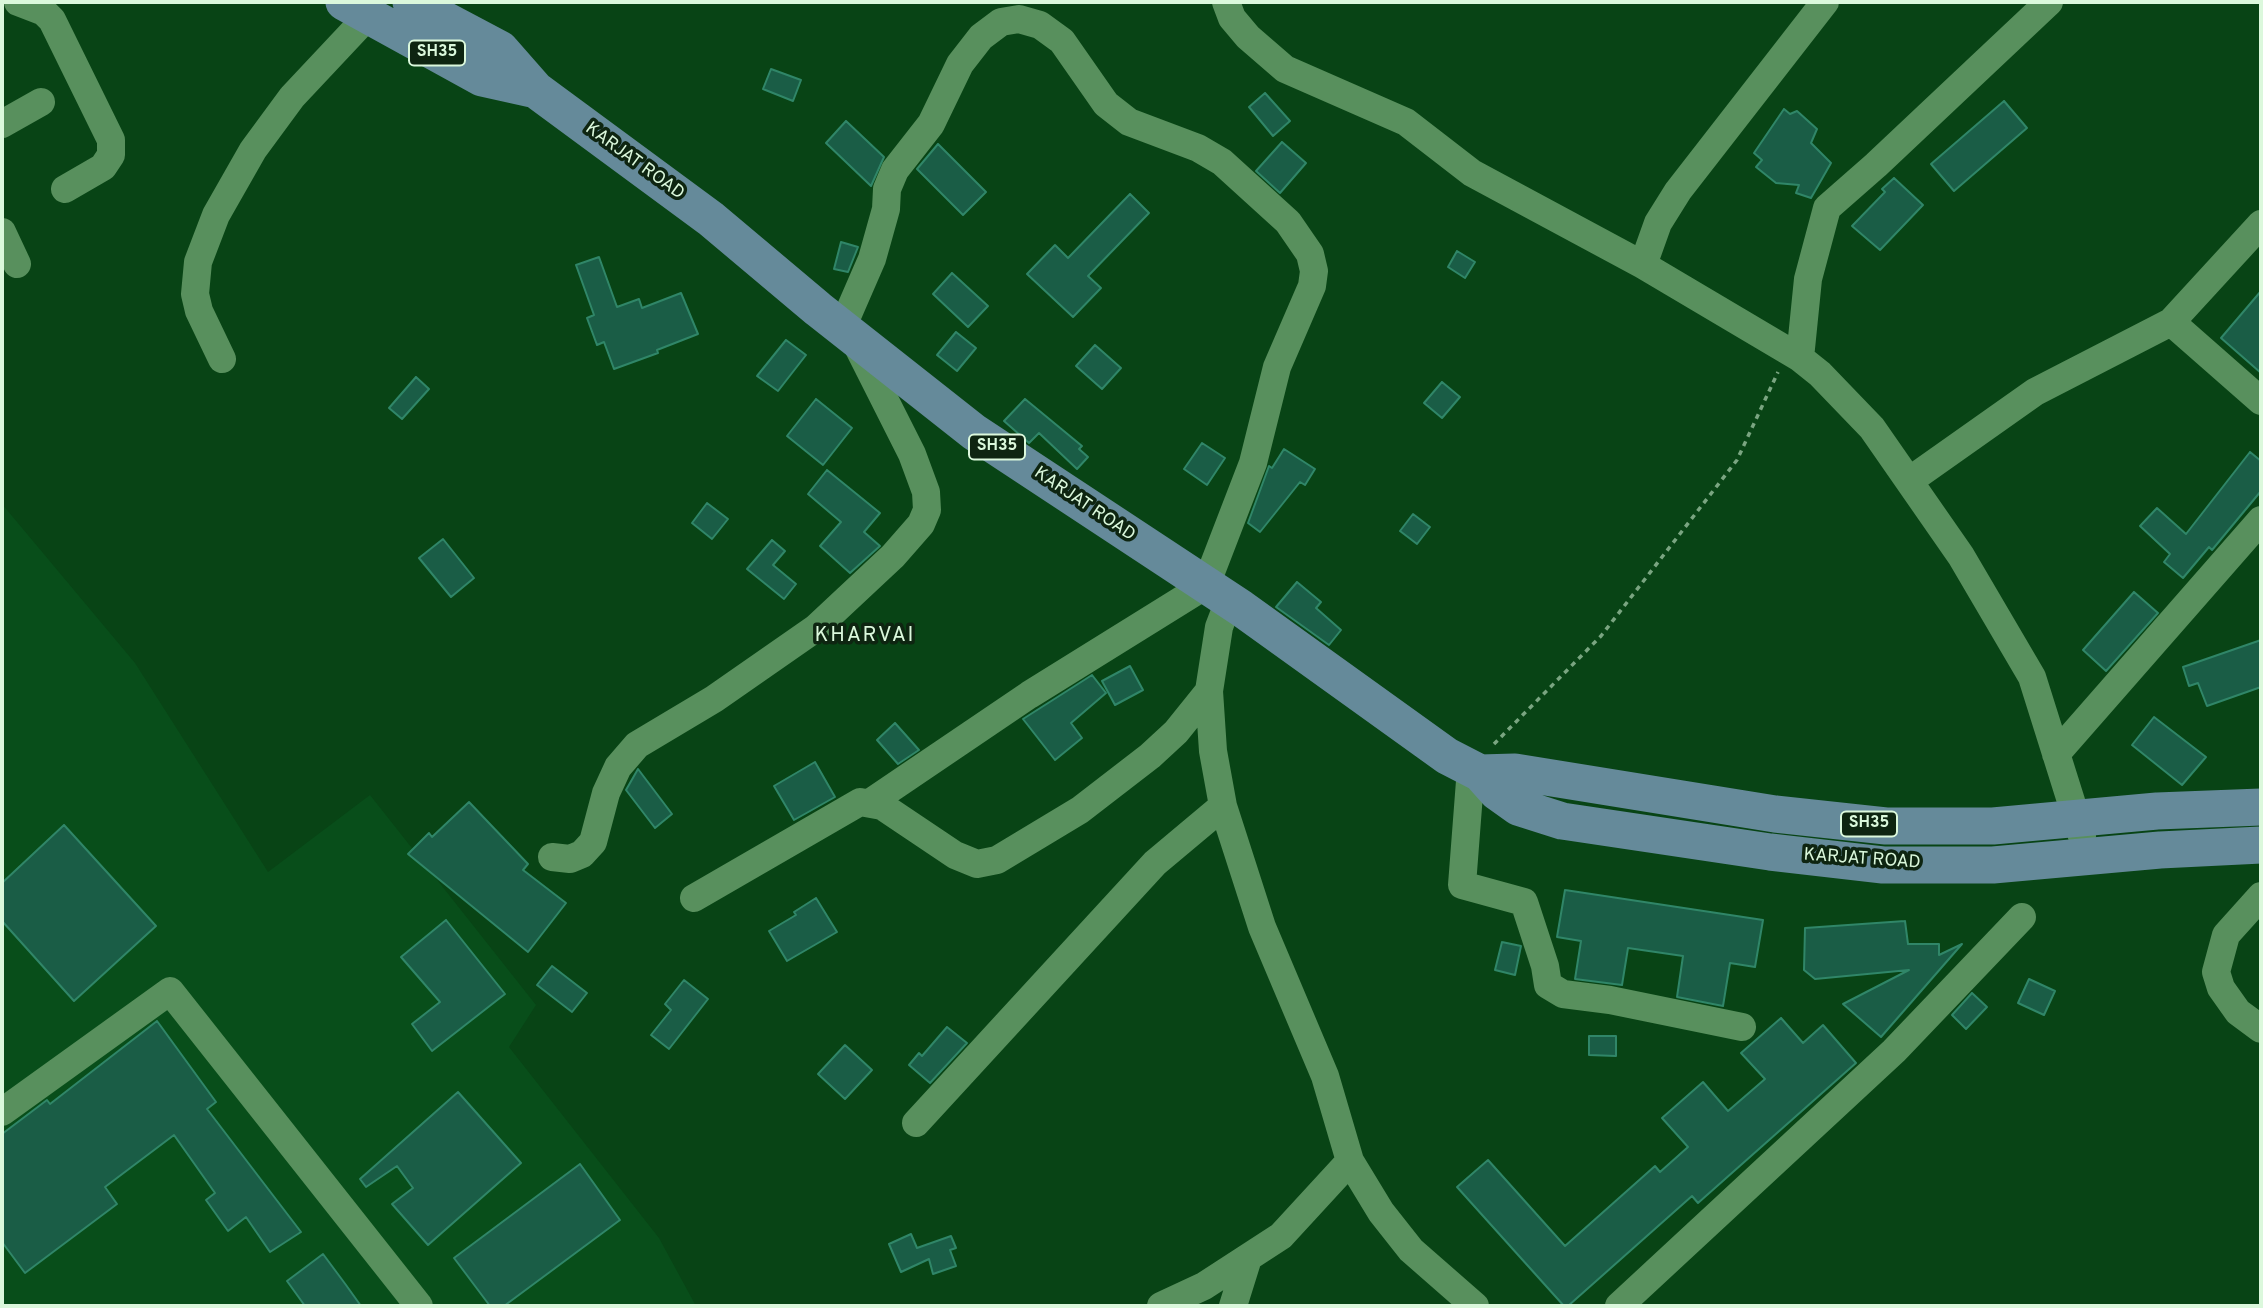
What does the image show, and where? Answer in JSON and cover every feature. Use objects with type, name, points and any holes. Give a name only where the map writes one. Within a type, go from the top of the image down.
[{"type":"main road","name":"KARJAT ROAD","points":[[411,2],[500,49],[536,90],[711,219],[847,332],[974,432],[1217,593],[1447,756],[1475,770],[1497,792],[1518,807],[1562,821],[1770,852],[1884,865],[1993,865],[2261,845]]},
{"type":"main road","name":"KARJAT ROAD","points":[[356,8],[482,78],[536,90]]},
{"type":"main road","name":"KARJAT ROAD","points":[[1475,770],[1515,772],[1775,814],[1886,826],[1993,827],[2077,818],[2261,807]]},
{"type":"street","points":[[2,16],[16,2],[44,12],[52,20],[111,140],[111,155],[103,167],[65,189]]},
{"type":"street","points":[[1226,2],[1232,18],[1248,37],[1285,69],[1406,122],[1482,180],[1643,265],[1794,354],[1820,374],[1872,428],[1961,556],[2032,677],[2089,856]]},
{"type":"street","points":[[1643,265],[1658,223],[1678,191],[1825,2]]},
{"type":"street","points":[[1794,354],[1808,279],[1827,208],[1876,166],[2049,2]]},
{"type":"street","points":[[222,359],[199,311],[195,294],[198,262],[216,215],[253,150],[356,8]]},
{"type":"street","points":[[552,857],[570,859],[582,854],[593,842],[606,793],[618,767],[637,745],[714,699],[816,628],[893,556],[920,524],[927,510],[922,479],[912,454],[847,332],[872,259],[886,209],[887,189],[895,170],[932,124],[961,64],[981,37],[1001,22],[1019,19],[1040,25],[1062,41],[1106,104],[1129,122],[1199,148],[1222,162],[1288,222],[1310,254],[1314,271],[1311,286],[1277,367],[1217,593],[1219,627],[1209,691],[1213,751],[1223,806],[1262,927],[1325,1076],[1350,1161],[1381,1212],[1411,1250],[1475,1306]]},
{"type":"street","points":[[2,124],[41,102]]},
{"type":"street","points":[[1909,481],[2035,392],[2171,323],[2261,224]]},
{"type":"street","points":[[2,232],[17,264]]},
{"type":"street","points":[[2171,323],[2261,401]]},
{"type":"street","points":[[2056,754],[2261,520]]},
{"type":"street","points":[[694,898],[848,807],[871,802],[1029,695],[1217,593]]},
{"type":"street","points":[[871,802],[883,806],[955,855],[977,864],[997,860],[1080,810],[1150,756],[1176,732],[1209,691]]},
{"type":"street","points":[[1475,770],[1462,885],[1524,902],[1545,966],[1548,985],[1563,994],[1610,1000],[1742,1027]]},
{"type":"street","points":[[916,1123],[1155,863],[1223,806]]},
{"type":"street","points":[[2261,895],[2226,934],[2216,972],[2221,988],[2238,1012],[2261,1029]]},
{"type":"street","points":[[1619,1306],[1894,1051],[2022,917]]},
{"type":"street","points":[[2,1112],[170,991],[419,1306]]},
{"type":"street","points":[[1161,1306],[1205,1286],[1281,1236],[1350,1161]]},
{"type":"street","points":[[1233,1306],[1248,1258]]},
{"type":"path","points":[[1475,770],[1601,636],[1737,460],[1794,354]]},
{"type":"shaded area","points":[[2,504],[135,663],[268,872],[370,795],[536,1005],[509,1047],[659,1238],[696,1306],[2,1306]]},
{"type":"building","points":[[771,69],[801,80],[793,101],[763,89]]},
{"type":"building","points":[[1265,93],[1290,121],[1273,136],[1249,107]]},
{"type":"building","points":[[2004,101],[2027,128],[1954,191],[1931,164]]},
{"type":"building","points":[[1784,109],[1790,114],[1797,111],[1817,129],[1811,143],[1831,163],[1811,198],[1796,193],[1799,185],[1776,183],[1756,167],[1762,160],[1754,153]]},
{"type":"building","points":[[846,121],[884,157],[871,186],[826,143]]},
{"type":"building","points":[[1282,142],[1306,163],[1280,193],[1256,171]]},
{"type":"building","points":[[938,144],[986,192],[963,215],[917,169]]},
{"type":"building","points":[[1894,178],[1923,205],[1880,250],[1852,226],[1885,192],[1882,189]]},
{"type":"building","points":[[1130,194],[1149,213],[1088,276],[1101,288],[1073,317],[1027,274],[1055,245],[1068,258]]},
{"type":"building","points":[[841,242],[858,247],[848,272],[834,269]]},
{"type":"building","points":[[1457,251],[1475,262],[1465,278],[1448,267]]},
{"type":"building","points":[[599,257],[617,307],[639,299],[642,308],[681,293],[698,334],[657,350],[658,353],[614,369],[604,342],[597,345],[587,318],[594,315],[576,265]]},
{"type":"building","points":[[952,273],[988,306],[968,327],[933,294]]},
{"type":"building","points":[[2261,291],[2261,373],[2221,338]]},
{"type":"building","points":[[956,332],[976,348],[957,371],[937,355]]},
{"type":"building","points":[[786,340],[806,355],[778,391],[757,376]]},
{"type":"building","points":[[1095,345],[1121,368],[1102,389],[1076,366]]},
{"type":"building","points":[[416,377],[429,389],[402,419],[389,408]]},
{"type":"building","points":[[1442,382],[1460,397],[1442,418],[1424,403]]},
{"type":"building","points":[[816,399],[852,428],[823,465],[787,436]]},
{"type":"building","points":[[1025,399],[1082,446],[1079,449],[1088,457],[1077,469],[1039,433],[1029,443],[1004,421]]},
{"type":"building","points":[[1202,443],[1225,458],[1207,485],[1184,469]]},
{"type":"building","points":[[1284,449],[1315,469],[1305,485],[1300,482],[1260,532],[1248,523],[1269,466],[1272,468]]},
{"type":"building","points":[[2250,452],[2261,461],[2261,491],[2212,550],[2209,547],[2183,578],[2164,562],[2170,554],[2140,526],[2157,508],[2186,534]]},
{"type":"building","points":[[827,470],[880,513],[864,532],[880,546],[850,573],[820,546],[841,522],[808,494]]},
{"type":"building","points":[[707,503],[728,519],[712,539],[692,523]]},
{"type":"building","points":[[1413,514],[1430,527],[1417,544],[1400,531]]},
{"type":"building","points":[[443,539],[474,578],[451,597],[419,558]]},
{"type":"building","points":[[772,540],[785,551],[773,565],[796,584],[784,599],[747,569]]},
{"type":"building","points":[[1297,582],[1321,602],[1316,608],[1341,630],[1329,645],[1276,607]]},
{"type":"building","points":[[2134,592],[2158,613],[2106,671],[2083,650]]},
{"type":"building","points":[[2261,640],[2261,687],[2207,706],[2198,683],[2189,686],[2183,667]]},
{"type":"building","points":[[1130,666],[1143,690],[1115,705],[1102,681]]},
{"type":"building","points":[[1092,675],[1106,693],[1071,723],[1082,738],[1055,760],[1023,719]]},
{"type":"building","points":[[2154,717],[2206,757],[2182,785],[2132,745]]},
{"type":"building","points":[[895,723],[919,750],[898,764],[877,740]]},
{"type":"building","points":[[815,762],[835,797],[794,820],[774,786]]},
{"type":"building","points":[[638,769],[672,814],[655,828],[626,790]]},
{"type":"building","points":[[469,802],[528,864],[523,870],[566,903],[528,952],[408,854],[429,833],[432,837]]},
{"type":"building","points":[[64,825],[156,926],[74,1001],[2,921],[2,883]]},
{"type":"building","points":[[1565,890],[1763,920],[1755,967],[1730,963],[1723,1006],[1677,997],[1683,956],[1628,948],[1622,985],[1575,979],[1581,941],[1557,937]]},
{"type":"building","points":[[816,898],[837,932],[787,961],[769,931],[796,915],[794,912]]},
{"type":"building","points":[[446,920],[505,994],[432,1051],[412,1024],[440,1002],[401,957]]},
{"type":"building","points":[[1905,921],[1908,944],[1939,944],[1939,955],[1962,944],[1881,1037],[1843,1004],[1909,970],[1815,979],[1804,970],[1805,928]]},
{"type":"building","points":[[1502,942],[1521,946],[1515,975],[1495,970]]},
{"type":"building","points":[[552,966],[587,993],[572,1012],[537,985]]},
{"type":"building","points":[[2029,979],[2055,991],[2044,1015],[2018,1003]]},
{"type":"building","points":[[684,980],[708,999],[669,1049],[651,1035],[671,1010],[665,1004]]},
{"type":"building","points":[[1972,993],[1987,1007],[1966,1029],[1952,1015]]},
{"type":"building","points":[[1781,1018],[1803,1043],[1823,1025],[1856,1063],[1698,1203],[1692,1196],[1568,1306],[1564,1306],[1457,1187],[1488,1160],[1565,1246],[1655,1166],[1660,1172],[1688,1147],[1662,1118],[1703,1082],[1728,1111],[1765,1079],[1741,1053]]},
{"type":"building","points":[[157,1021],[216,1102],[207,1109],[301,1232],[270,1252],[246,1217],[228,1231],[206,1200],[215,1193],[174,1135],[105,1187],[117,1204],[25,1273],[2,1242],[2,1134],[47,1100],[50,1104]]},
{"type":"building","points":[[947,1027],[967,1043],[930,1083],[909,1065],[919,1053],[922,1056]]},
{"type":"building","points":[[1589,1036],[1616,1036],[1616,1056],[1589,1055]]},
{"type":"building","points":[[845,1045],[872,1070],[845,1099],[818,1074]]},
{"type":"building","points":[[458,1092],[521,1163],[428,1245],[392,1204],[413,1188],[397,1166],[366,1187],[360,1179]]},
{"type":"building","points":[[580,1164],[620,1220],[504,1306],[490,1306],[454,1258]]},
{"type":"building","points":[[911,1234],[917,1248],[951,1236],[956,1248],[950,1250],[956,1266],[933,1274],[929,1259],[901,1272],[889,1244]]},
{"type":"building","points":[[323,1254],[361,1306],[305,1306],[287,1281]]},
{"type":"district","name":"KHARVAI","points":[[865,637]]}]
